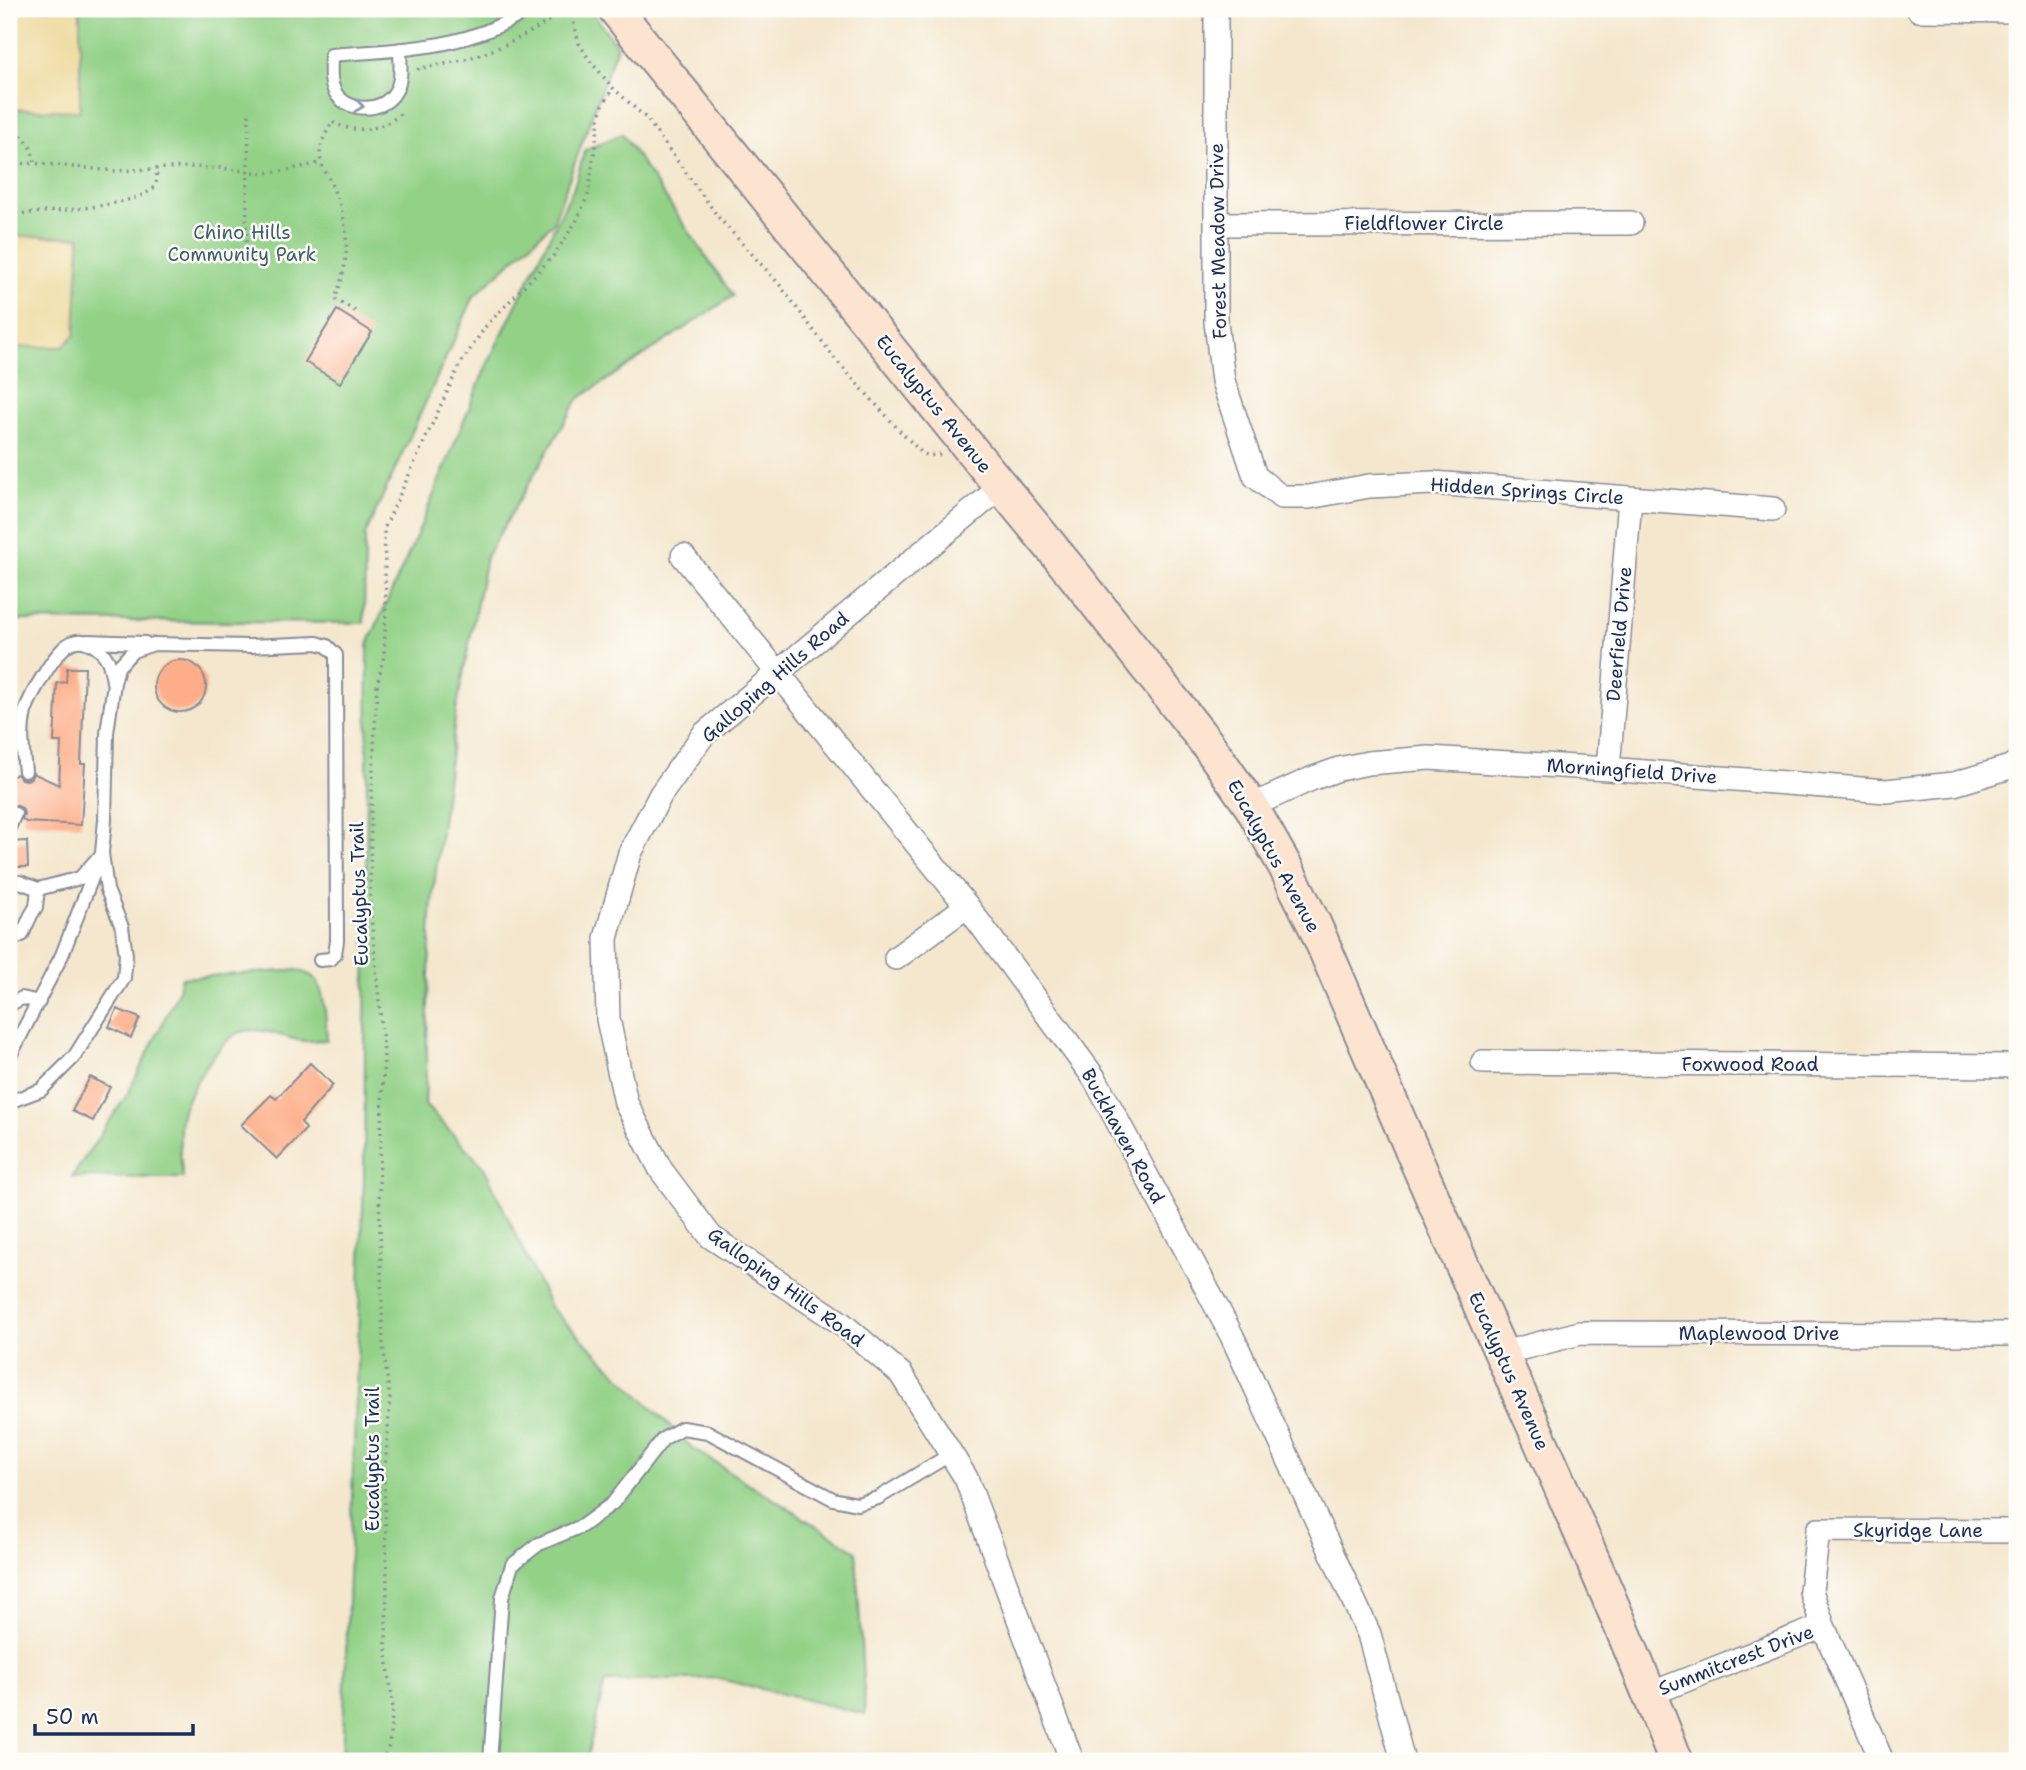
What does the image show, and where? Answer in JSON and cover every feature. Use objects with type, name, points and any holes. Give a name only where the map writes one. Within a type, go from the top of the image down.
[{"type":"street","name":"Eucalyptus Avenue","points":[[615,9],[1002,486],[1208,745],[1251,806],[1315,926],[1503,1353],[1650,1694],[1676,1761]]},
{"type":"street","name":"Forest Meadow Drive","points":[[1216,9],[1216,322],[1223,381],[1255,476],[1281,497]]},
{"type":"street","points":[[1919,10],[2017,11]]},
{"type":"street","name":"Fieldflower Circle","points":[[1216,224],[1631,223]]},
{"type":"street","name":"Hidden Springs Circle","points":[[1281,497],[1309,497],[1368,486],[1433,483],[1773,509]]},
{"type":"street","name":"Galloping Hills Road","points":[[1002,486],[704,734],[661,794],[630,853],[606,938],[608,1019],[626,1102],[661,1170],[711,1237],[841,1323],[901,1374],[966,1478],[1072,1761]]},
{"type":"street","name":"Deerfield Drive","points":[[1608,769],[1630,499]]},
{"type":"street","name":"Buckhaven Road","points":[[683,556],[967,906],[1095,1079],[1232,1336],[1369,1634],[1403,1761]]},
{"type":"street","name":"Morningfield Drive","points":[[1251,806],[1339,769],[1388,760],[1429,758],[1608,769],[1886,791],[1954,784],[2010,767],[2017,762]]},
{"type":"street","points":[[896,958],[967,906]]},
{"type":"street","name":"Foxwood Road","points":[[1483,1062],[2017,1066]]},
{"type":"street","name":"Maplewood Drive","points":[[1503,1353],[1580,1333],[2017,1335]]},
{"type":"street","name":"Skyridge Lane","points":[[1823,1626],[1811,1591],[1818,1530],[2010,1531],[2017,1528]]},
{"type":"street","points":[[1823,1626],[1882,1761]]},
{"type":"street","name":"Summitcrest Drive","points":[[1650,1694],[1823,1626]]},
{"type":"lane","points":[[400,49],[400,76],[390,99],[370,107],[356,108],[344,103],[330,78],[331,55],[438,45],[474,37],[497,28],[529,9]]},
{"type":"lane","points":[[86,641],[104,653],[114,682]]},
{"type":"lane","points":[[25,771],[22,729],[26,712],[35,688],[62,650],[73,642],[250,646],[317,643],[327,646],[336,655],[337,941],[335,954],[331,959],[320,960]]},
{"type":"lane","points":[[9,1102],[41,1090],[74,1057],[124,978],[126,955],[122,928],[107,890],[102,853],[107,733],[118,667],[133,651],[154,644]]},
{"type":"lane","points":[[9,828],[15,814]]},
{"type":"lane","points":[[9,883],[20,882],[38,889],[65,883],[80,878],[102,853]]},
{"type":"lane","points":[[9,1058],[62,956],[102,853]]},
{"type":"lane","points":[[12,939],[22,935],[36,907],[38,889]]},
{"type":"lane","points":[[9,1005],[22,998],[39,1002]]},
{"type":"lane","points":[[490,1761],[502,1598],[512,1565],[539,1544],[582,1526],[612,1503],[663,1439],[682,1429],[708,1432],[834,1499],[858,1504],[878,1497],[951,1454]]},
{"type":"path","points":[[417,75],[419,68],[463,60],[510,44],[567,9],[579,43],[590,61],[613,89],[646,118],[719,218],[779,284],[836,360],[910,441],[928,456],[941,455],[963,440]]},
{"type":"path","name":"Eucalyptus Trail","points":[[382,1761],[389,1746],[393,1708],[386,1648],[384,1483],[390,1400],[383,1345],[379,1185],[384,1054],[370,904],[377,685],[384,655],[386,612],[384,529],[458,366],[486,326],[554,255],[577,220],[588,195],[603,105],[613,89]]},
{"type":"path","points":[[355,311],[335,299],[347,257],[346,235],[341,210],[321,163],[320,147],[332,122],[343,128],[366,129],[388,123],[404,109]]},
{"type":"path","points":[[246,242],[249,114]]},
{"type":"path","points":[[9,129],[25,138],[32,150],[35,164]]},
{"type":"path","points":[[9,163],[115,171],[187,166],[277,172],[321,163]]},
{"type":"path","points":[[9,214],[63,212],[132,199],[154,187],[157,181],[156,169]]},
{"type":"green space","name":"Chino Hills Community Park","points":[[9,9],[590,9],[617,46],[553,223],[474,296],[365,535],[364,623],[9,620]]},
{"type":"green space","points":[[622,134],[733,296],[578,399],[486,557],[456,711],[431,910],[425,1105],[484,1167],[550,1307],[692,1448],[856,1551],[865,1714],[715,1678],[605,1682],[586,1761],[342,1761],[364,1180],[368,644],[417,535],[486,367],[574,187],[585,150]]},
{"type":"green space","points":[[297,970],[313,977],[321,989],[327,1040],[297,1040],[265,1031],[249,1030],[232,1037],[223,1045],[196,1083],[184,1109],[180,1141],[183,1178],[72,1177],[128,1093],[178,992],[181,978]]},
{"type":"sand","points":[[9,9],[76,9],[80,12],[80,111],[9,109]]},
{"type":"sand","points":[[9,236],[80,237],[75,335],[63,347],[9,347]]},
{"type":"building","points":[[337,310],[372,332],[340,383],[305,362]]},
{"type":"building","points":[[180,660],[190,662],[198,668],[204,676],[204,696],[198,704],[190,710],[180,712],[170,710],[162,704],[156,696],[154,686],[156,676],[162,668],[170,662]]},
{"type":"building","points":[[67,668],[85,668],[81,764],[85,764],[81,825],[26,822],[22,819],[22,808],[15,805],[9,808],[9,778],[17,774],[21,779],[27,780],[33,773],[59,785],[61,742],[54,742],[57,683],[66,682]]},
{"type":"building","points":[[27,841],[28,867],[9,867],[9,842]]},
{"type":"building","points":[[117,1009],[140,1018],[131,1038],[109,1027]]},
{"type":"building","points":[[310,1063],[333,1085],[301,1122],[306,1129],[277,1159],[241,1125],[271,1095],[276,1099]]},
{"type":"building","points":[[90,1077],[110,1087],[93,1121],[72,1111]]}]
